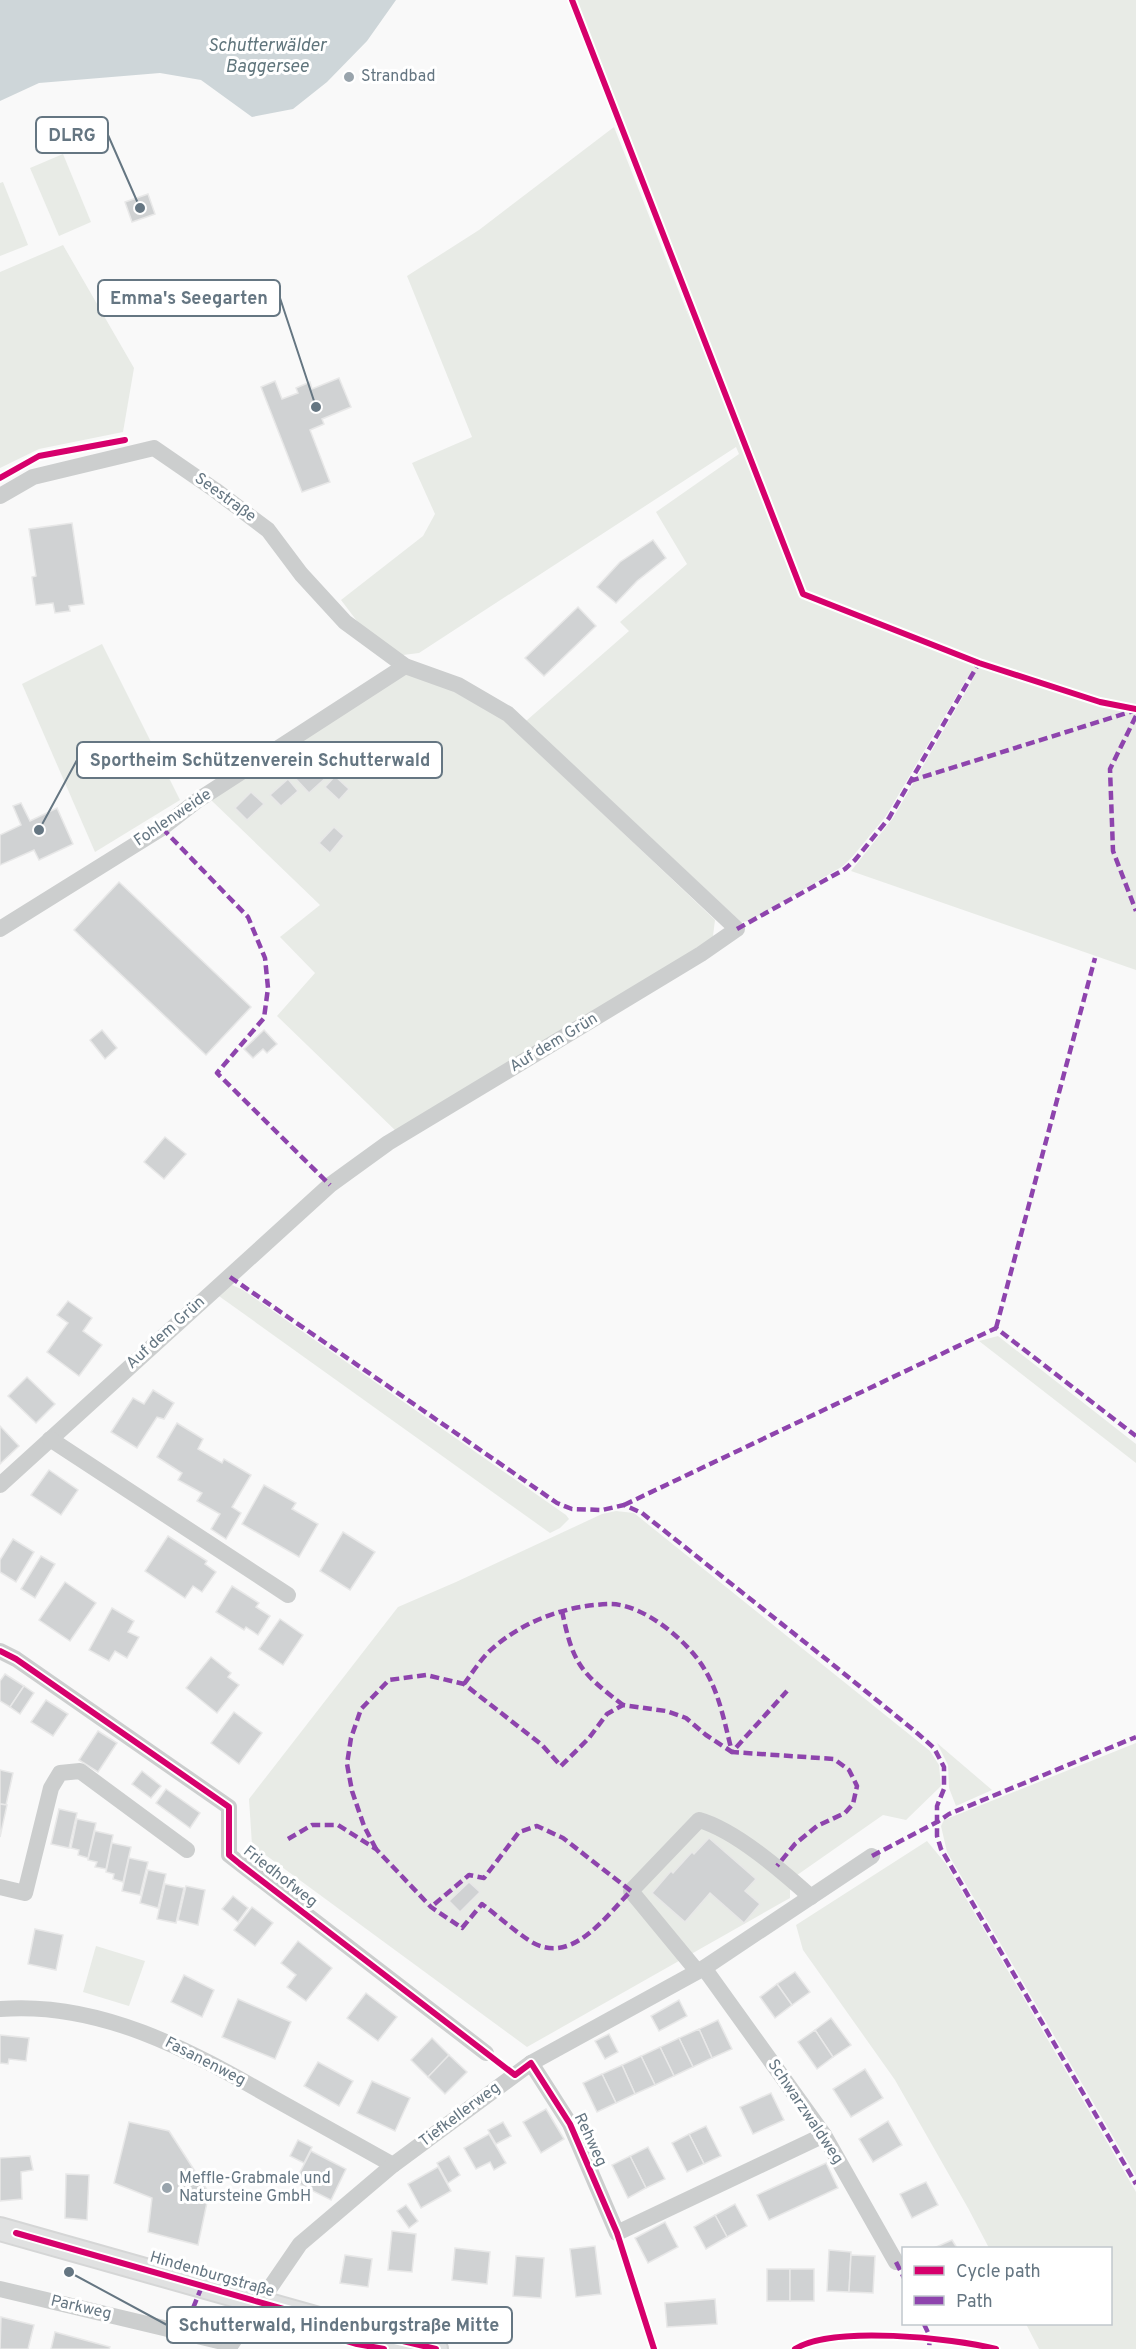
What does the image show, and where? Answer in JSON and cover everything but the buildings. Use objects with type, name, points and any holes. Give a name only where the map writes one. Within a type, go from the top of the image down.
[{"type":"street","name":"Seestraße","points":[[0,496],[33,477],[154,448],[268,530],[301,574],[345,622],[405,666]]},
{"type":"street","name":"Fohlenweide","points":[[0,929],[162,828],[198,800],[405,666]]},
{"type":"street","name":"Auf dem Grün","points":[[0,1485],[330,1185],[388,1143],[701,954],[737,929],[508,714],[458,685],[405,666]]},
{"type":"street","points":[[50,1439],[288,1594]]},
{"type":"street","name":"Friedhofweg","points":[[0,1651],[16,1659],[229,1807],[229,1855],[486,2053]]},
{"type":"street","points":[[0,1887],[25,1893],[51,1788],[60,1773],[80,1771],[187,1850]]},
{"type":"street","points":[[700,1970],[631,1891],[699,1820],[713,1824],[777,1866],[811,1897]]},
{"type":"street","name":"Tiefkellerweg","points":[[258,2303],[300,2244],[393,2166],[531,2063],[700,1970],[872,1856]]},
{"type":"street","name":"Schwarzwaldweg","points":[[700,1970],[824,2135],[896,2262]]},
{"type":"street","name":"Fasanenweg","points":[[0,2009],[25,2007],[59,2010],[110,2020],[178,2046],[241,2079],[393,2166]]},
{"type":"street","name":"Rehweg","points":[[531,2063],[570,2124],[617,2233],[824,2135]]},
{"type":"street","name":"Hindenburgstraße","points":[[0,2229],[258,2303],[436,2349]]},
{"type":"street","name":"Parkweg","points":[[0,2289],[230,2346],[258,2303]]},
{"type":"shaded area","points":[[573,0],[1136,0],[1136,970],[851,871],[893,818],[972,681],[967,678],[886,816],[853,856],[843,866],[750,921],[741,922],[526,721],[629,631],[620,622],[687,564],[656,512],[739,454],[736,447],[419,653],[403,655],[363,629],[341,600],[423,536],[435,514],[412,463],[472,437],[407,276],[479,230],[614,127],[691,322],[618,114],[615,114]]},
{"type":"shaded area","points":[[63,154],[91,222],[59,236],[30,168]]},
{"type":"shaded area","points":[[3,182],[28,245],[0,256],[0,183]]},
{"type":"shaded area","points":[[63,245],[134,368],[123,432],[39,449],[0,468],[0,272]]},
{"type":"shaded area","points":[[102,644],[180,800],[95,852],[22,684]]},
{"type":"shaded area","points":[[409,673],[451,690],[503,719],[715,920],[713,936],[707,945],[398,1133],[277,1016],[315,973],[280,937],[320,905],[211,800],[389,683]]},
{"type":"shaded area","points":[[230,1284],[243,1290],[569,1519],[560,1528],[550,1533],[216,1294]]},
{"type":"shaded area","points":[[998,1336],[1136,1444],[1136,1463],[979,1341]]},
{"type":"shaded area","points":[[616,1511],[634,1513],[930,1751],[939,1765],[941,1786],[906,1820],[883,1815],[790,1880],[790,1898],[527,2047],[252,1845],[249,1799],[398,1607],[602,1514]]},
{"type":"shaded area","points":[[937,1743],[992,1790],[956,1806],[949,1788],[948,1765]]},
{"type":"shaded area","points":[[1136,1743],[1136,2176],[947,1852],[941,1826],[944,1820]]},
{"type":"shaded area","points":[[927,1841],[946,1864],[1136,2192],[1136,2349],[1039,2349],[1027,2325],[1112,2325],[1112,2247],[988,2247],[895,2080],[803,1950],[796,1925]]},
{"type":"shaded area","points":[[96,1946],[145,1961],[129,2006],[83,1992]]},
{"type":"water","name":"Schutterwälder Baggersee","points":[[0,0],[396,0],[367,41],[327,82],[293,109],[252,117],[201,80],[160,73],[39,83],[0,101]]},
{"type":"marked path","points":[[737,929],[845,869],[855,860],[889,818],[979,663]]},
{"type":"marked path","points":[[910,781],[1133,711]]},
{"type":"marked path","points":[[1136,716],[1110,769],[1113,851],[1136,911]]},
{"type":"marked path","points":[[162,828],[248,917],[265,958],[268,988],[264,1018],[217,1073],[330,1185]]},
{"type":"marked path","points":[[996,1328],[1095,958]]},
{"type":"marked path","points":[[230,1277],[557,1503],[572,1509],[602,1510],[624,1505],[642,1513],[934,1748],[944,1767],[944,1789],[937,1806],[937,1836],[941,1849],[1136,2184]]},
{"type":"marked path","points":[[624,1505],[996,1328],[1136,1436]]},
{"type":"marked path","points":[[464,1684],[481,1660],[505,1638],[548,1616],[578,1607],[610,1604],[637,1610],[651,1618],[677,1637],[705,1670],[718,1700],[732,1752],[834,1759],[849,1770],[857,1786],[853,1804],[845,1813],[817,1826],[795,1844],[777,1866]]},
{"type":"marked path","points":[[562,1611],[570,1643],[581,1666],[597,1684],[623,1705]]},
{"type":"marked path","points":[[376,1849],[364,1826],[352,1791],[347,1764],[351,1738],[361,1709],[389,1680],[426,1675],[464,1684],[542,1745],[561,1766],[589,1738],[607,1714],[623,1705],[666,1711],[686,1718],[732,1752],[787,1691]]},
{"type":"marked path","points":[[872,1856],[949,1814],[1136,1737]]},
{"type":"marked path","points":[[288,1839],[312,1825],[338,1825],[376,1849],[431,1907],[462,1928],[482,1904],[524,1937],[545,1947],[559,1948],[586,1936],[631,1891],[563,1838],[537,1826],[519,1832],[484,1878],[469,1875],[431,1907]]},
{"type":"marked path","points":[[896,2262],[902,2274]]},
{"type":"marked path","points":[[183,2333],[202,2286]]},
{"type":"marked path","points":[[924,2325],[930,2337],[929,2349]]},
{"type":"cycle path","points":[[572,0],[803,594],[979,663],[1100,702],[1136,709]]},
{"type":"cycle path","points":[[0,478],[39,456],[125,440]]},
{"type":"cycle path","points":[[0,1651],[16,1659],[229,1807],[229,1855],[240,1864],[515,2075],[531,2063],[570,2124],[617,2233],[654,2349]]},
{"type":"cycle path","points":[[16,2233],[365,2332],[436,2349]]},
{"type":"cycle path","points":[[252,2313],[357,2344],[384,2349]]},
{"type":"cycle path","points":[[795,2349],[812,2342],[836,2337],[864,2336],[923,2338],[996,2349]]},
{"type":"place","name":"Strandbad","points":[[349,77]]},
{"type":"place","name":"DLRG","points":[[140,208]]},
{"type":"place","name":"Emma's Seegarten","points":[[316,407]]},
{"type":"place","name":"Sportheim Schützenverein Schutterwald","points":[[39,830]]},
{"type":"place","name":"Meffle-Grabmale und Natursteine GmbH","points":[[167,2188]]},
{"type":"place","name":"Schutterwald, Hindenburgstraße Mitte","points":[[69,2272]]}]
